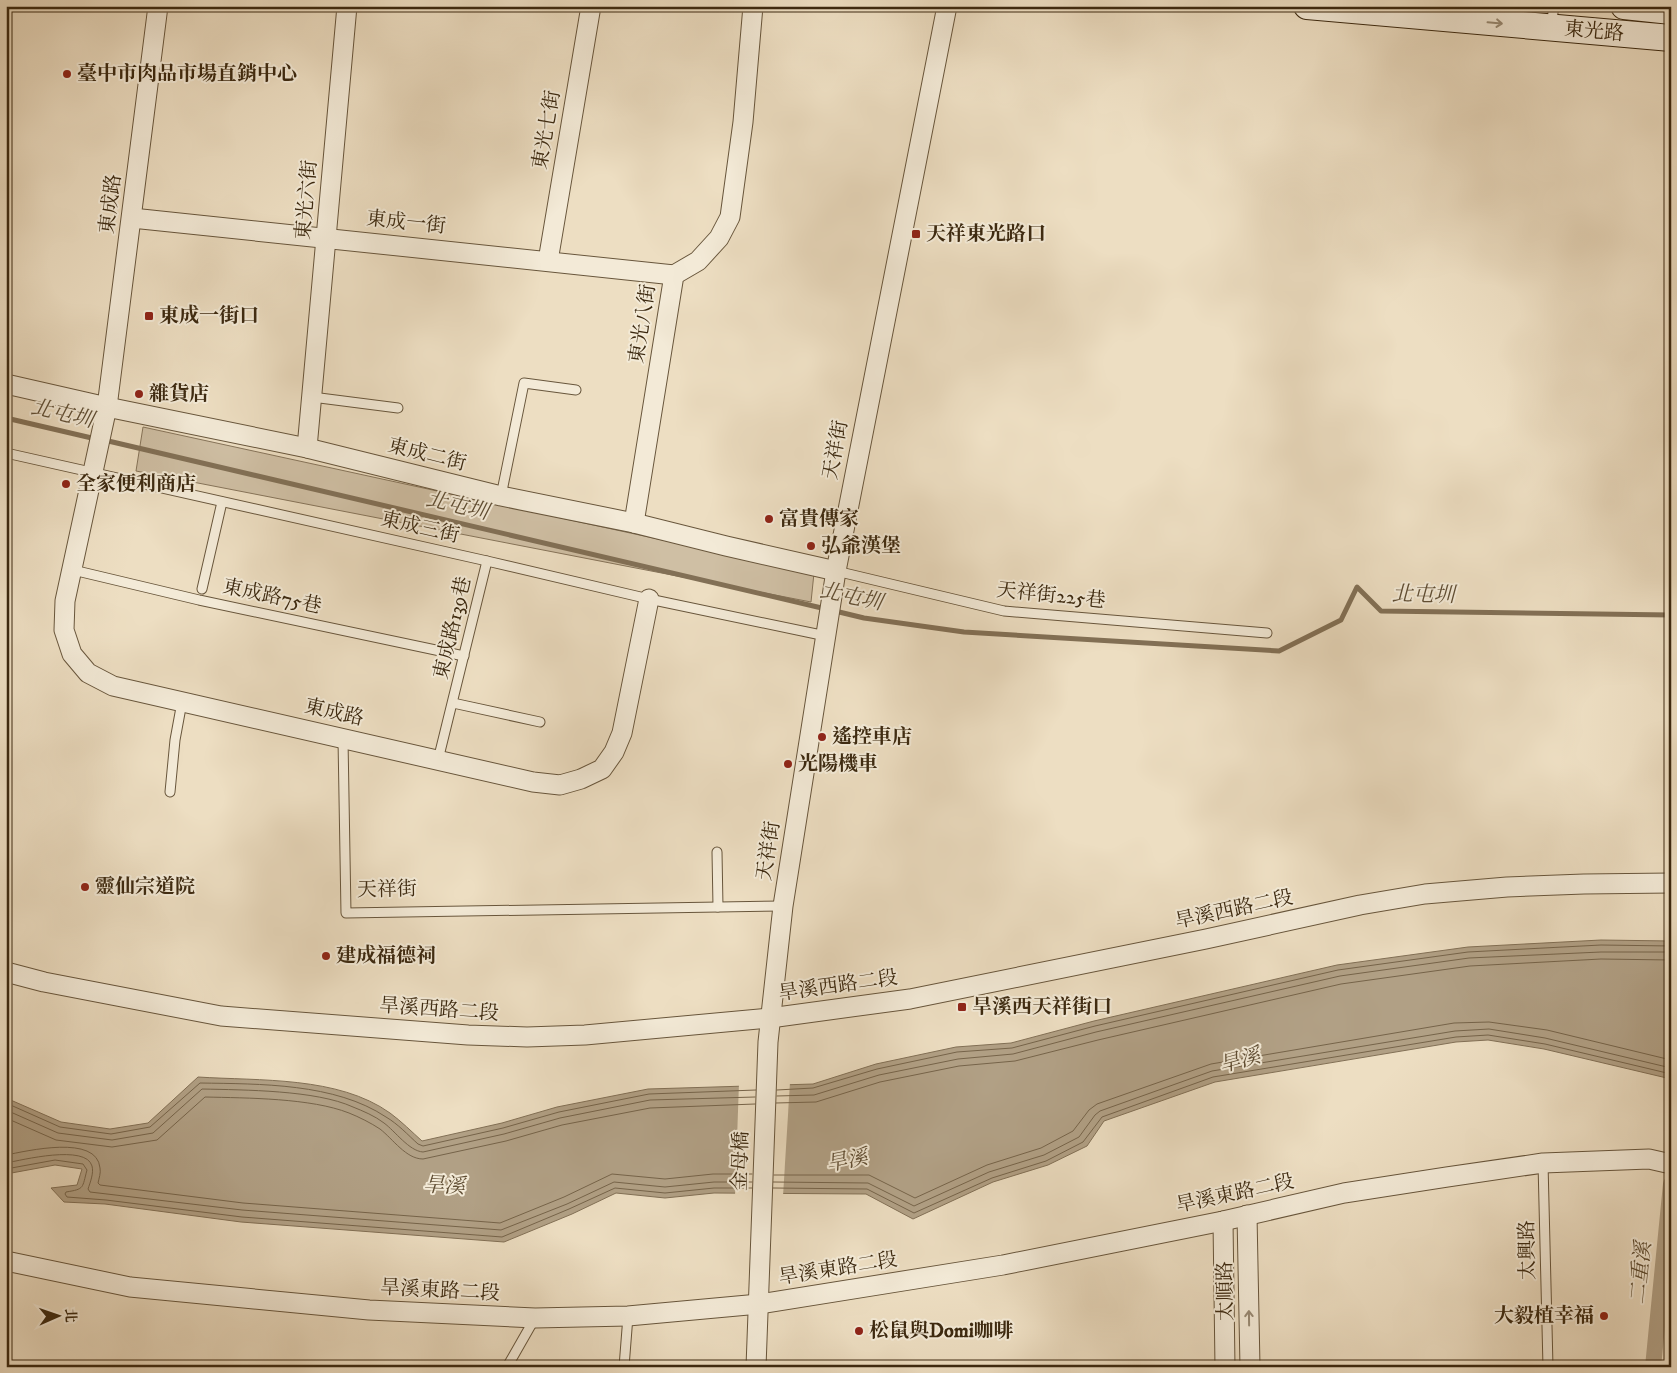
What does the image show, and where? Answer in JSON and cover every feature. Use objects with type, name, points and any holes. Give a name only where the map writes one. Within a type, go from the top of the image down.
[{"type":"street","name":"東成路","points":[[158,6],[107,407],[65,601],[64,630],[72,654],[88,673],[113,686],[533,782],[560,785],[580,779],[602,769],[614,752],[622,733],[649,599]]},
{"type":"street","name":"東光六街","points":[[308,448],[347,6]]},
{"type":"street","name":"東光七街","points":[[548,261],[591,6]]},
{"type":"street","name":"東光八街","points":[[634,523],[674,275],[698,261],[719,238],[730,217],[743,122],[753,6]]},
{"type":"street","name":"天祥街","points":[[768,1042],[783,906],[836,570],[947,6]]},
{"type":"street","name":"東光路","points":[[1307,6],[1552,17],[1671,38]]},
{"type":"street","name":"東光路","points":[[1624,6],[1671,10]]},
{"type":"street","name":"東成一街","points":[[132,218],[674,275]]},
{"type":"street","name":"東成二街","points":[[6,384],[107,407],[308,448],[501,496],[634,523],[726,546],[836,570]]},
{"type":"street","name":"旱溪西路二段","points":[[6,972],[44,982],[221,1016],[468,1035],[585,1036],[770,1018],[910,999],[1360,905],[1425,894],[1507,887],[1671,883]]},
{"type":"street","name":"金母橋","points":[[756,1367],[768,1042]]},
{"type":"street","name":"旱溪東路二段","points":[[6,1261],[130,1287],[369,1310],[535,1318],[628,1316],[759,1304],[1004,1265],[1223,1221],[1344,1193],[1543,1163],[1649,1159],[1671,1164]]},
{"type":"street","name":"太順路","points":[[1247,1215],[1250,1367]]},
{"type":"street","name":"太順路","points":[[1223,1221],[1225,1367]]},
{"type":"lane","points":[[501,496],[524,383],[576,390]]},
{"type":"lane","points":[[312,397],[398,408]]},
{"type":"lane","name":"東成三街","points":[[6,453],[649,599],[826,636]]},
{"type":"lane","points":[[202,589],[222,502]]},
{"type":"lane","name":"東成路139巷","points":[[438,760],[487,561]]},
{"type":"lane","name":"東成路75巷","points":[[72,570],[199,600],[464,656]]},
{"type":"lane","name":"天祥街225巷","points":[[836,570],[1004,611],[1267,633]]},
{"type":"lane","points":[[170,792],[175,740],[182,702]]},
{"type":"lane","name":"東成路139巷","points":[[453,703],[540,722]]},
{"type":"lane","name":"天祥街","points":[[343,739],[346,913],[783,906]]},
{"type":"lane","points":[[717,852],[718,907]]},
{"type":"lane","name":"太興路","points":[[1543,1163],[1548,1367]]},
{"type":"lane","points":[[624,1367],[628,1316]]},
{"type":"lane","points":[[507,1367],[535,1318]]},
{"type":"shaded area","points":[[143,427],[814,573],[811,602],[136,471]]},
{"type":"water","name":"旱溪","points":[[1601,940],[1671,941],[1671,1079],[1544,1049],[1488,1040],[1456,1042],[1215,1082],[1104,1121],[1087,1146],[1048,1165],[993,1182],[913,1219],[866,1194],[714,1193],[665,1198],[616,1193],[572,1214],[504,1242],[241,1222],[105,1204],[64,1202],[51,1188],[77,1185],[82,1169],[55,1165],[6,1174],[6,1098],[61,1122],[110,1129],[148,1123],[198,1077],[272,1080],[323,1086],[347,1092],[369,1101],[390,1113],[422,1141],[502,1123],[557,1107],[648,1089],[813,1084],[876,1064],[956,1047],[1011,1043],[1094,1021],[1337,965],[1468,947]]},
{"type":"pier","points":[[790,1082],[783,1196],[735,1196],[739,1083]]},
{"type":"waterway","name":"北屯圳","points":[[6,418],[96,439]]},
{"type":"waterway","name":"北屯圳","points":[[104,440],[826,609]]},
{"type":"waterway","name":"北屯圳","points":[[835,611],[864,618],[964,632],[1279,651],[1341,620],[1357,587],[1381,611],[1671,615]]},
{"type":"waterway","name":"二重溪","points":[[1653,1367],[1671,1184]]},
{"type":"place","name":"臺中市肉品市場直銷中心","points":[[67,74]]},
{"type":"place","name":"天祥東光路口","points":[[916,234]]},
{"type":"place","name":"東成一街口","points":[[149,316]]},
{"type":"place","name":"雜貨店","points":[[139,394]]},
{"type":"place","name":"全家便利商店","points":[[66,484]]},
{"type":"place","name":"富貴傳家","points":[[769,519]]},
{"type":"place","name":"弘爺漢堡","points":[[811,546]]},
{"type":"place","name":"遙控車店","points":[[822,737]]},
{"type":"place","name":"光陽機車","points":[[788,764]]},
{"type":"place","name":"靈仙宗道院","points":[[85,887]]},
{"type":"place","name":"建成福德祠","points":[[326,956]]},
{"type":"place","name":"旱溪西天祥街口","points":[[962,1007]]},
{"type":"place","name":"大毅植幸福","points":[[1604,1316]]},
{"type":"place","name":"松鼠與Domi咖啡","points":[[859,1331]]}]
